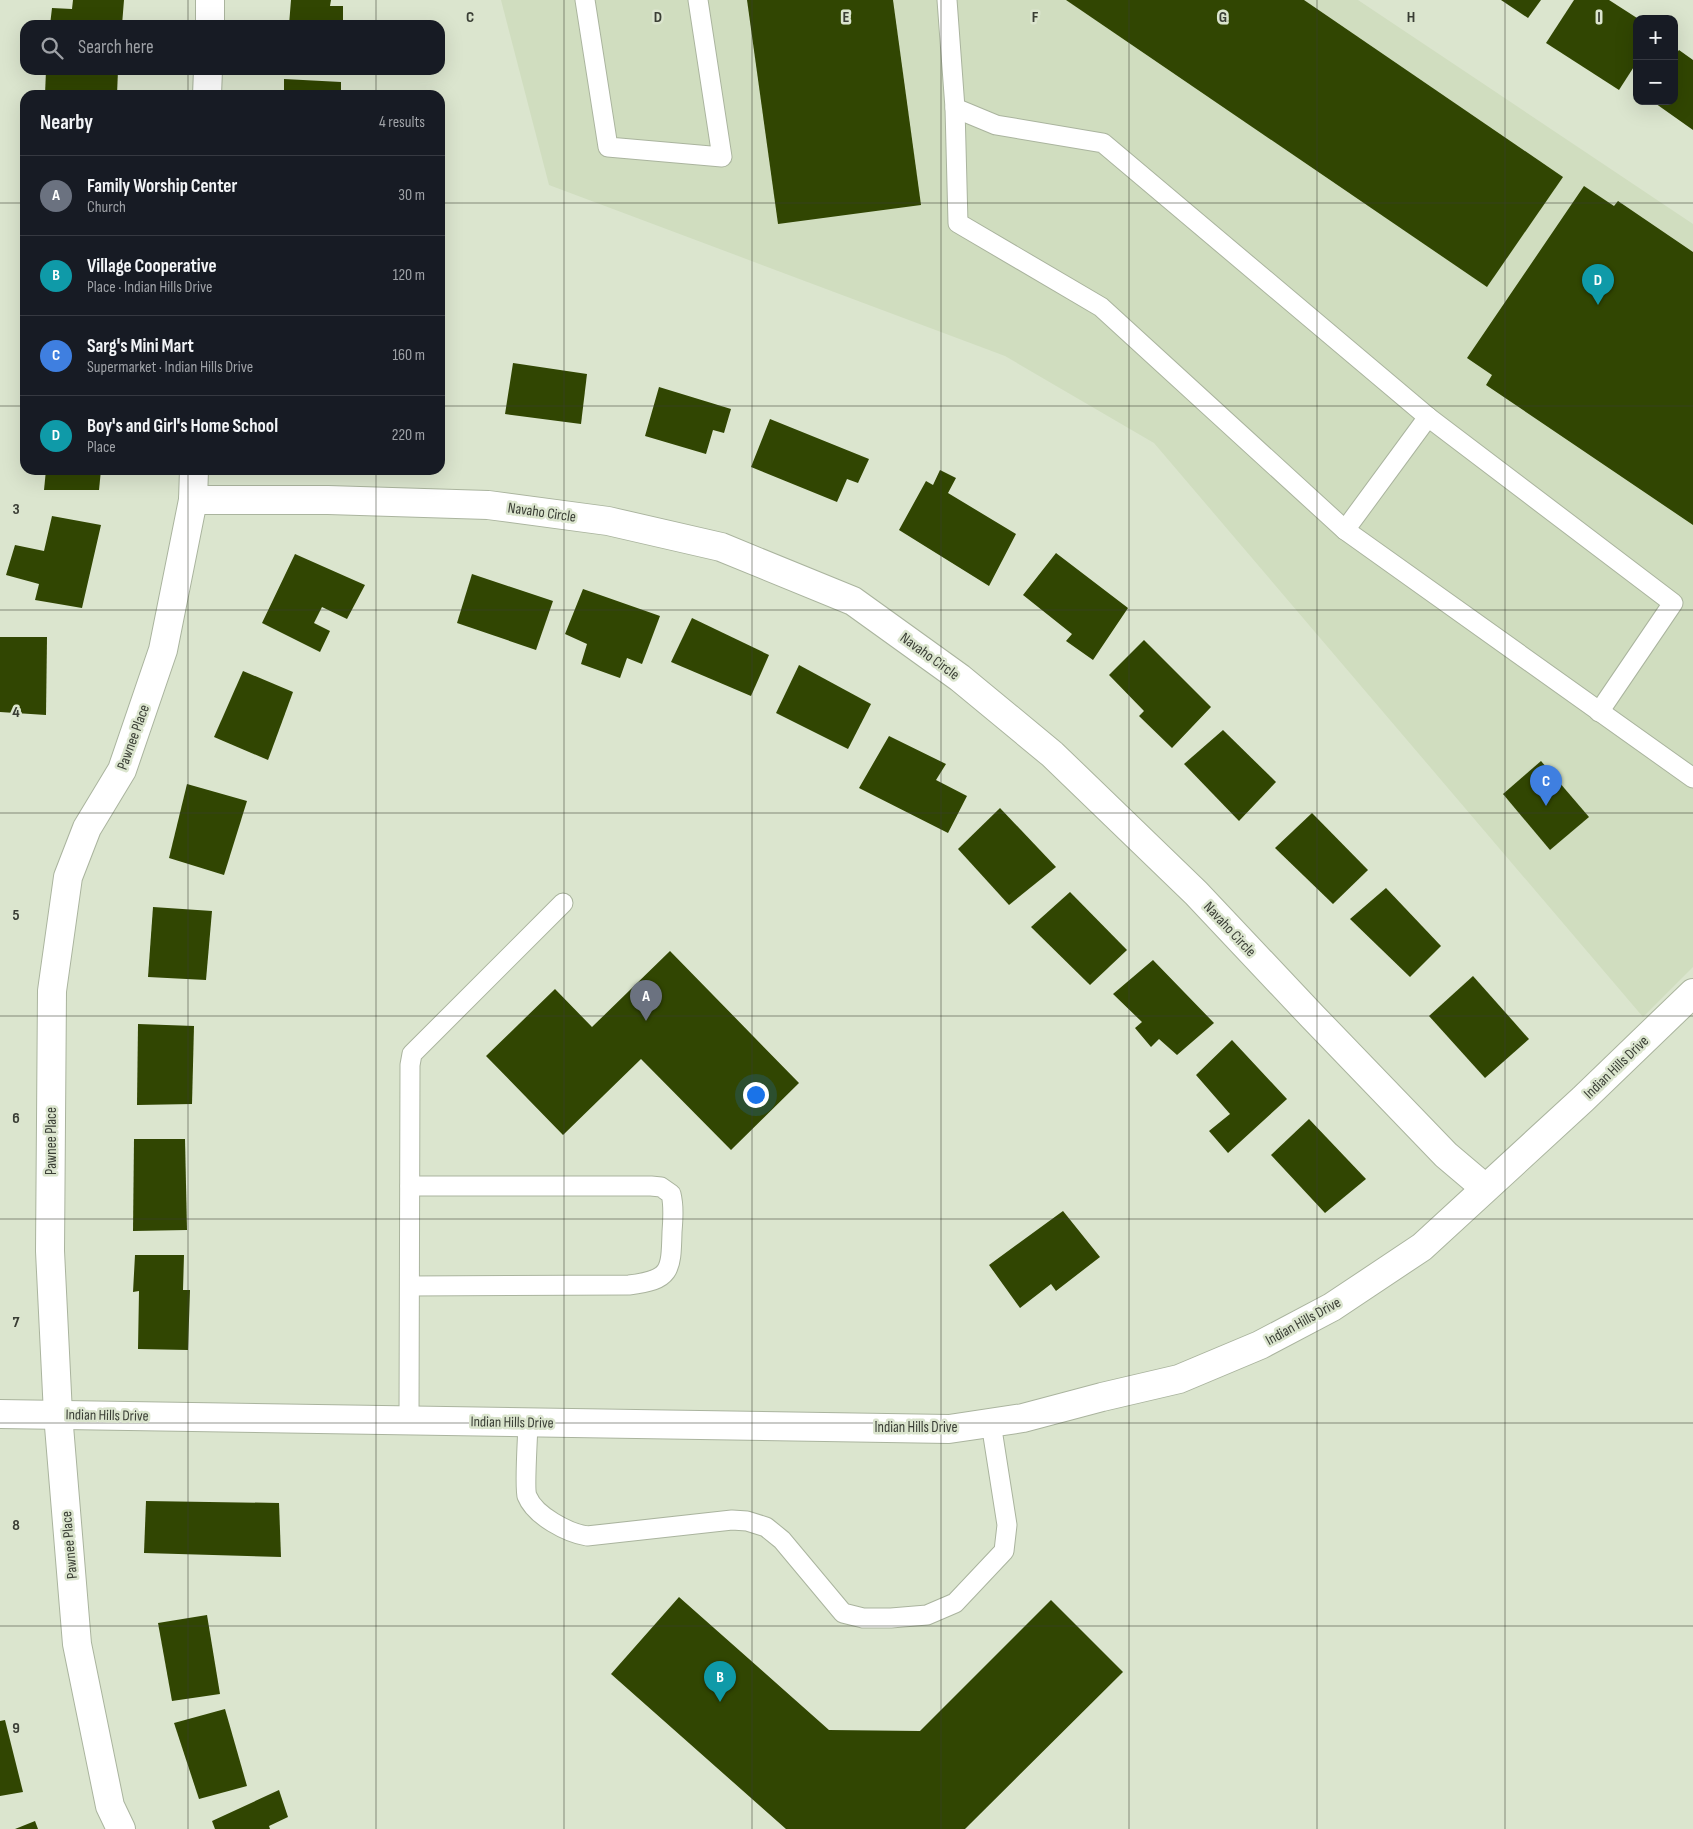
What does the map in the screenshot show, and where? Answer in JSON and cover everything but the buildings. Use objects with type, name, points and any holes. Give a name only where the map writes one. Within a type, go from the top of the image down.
[{"type":"street","points":[[210,0],[210,20]]},
{"type":"street","points":[[207,90],[208,75]]},
{"type":"street","name":"Pawnee Place","points":[[121,1829],[110,1806],[76,1644],[58,1414],[50,1251],[52,991],[68,876],[87,828],[122,770],[163,650],[193,500],[194,475]]},
{"type":"street","name":"Navaho Circle","points":[[193,500],[328,500],[488,505],[608,521],[721,548],[853,600],[960,678],[1052,754],[1196,893],[1446,1155],[1485,1188]]},
{"type":"street","name":"Indian Hills Drive","points":[[0,1414],[949,1429],[1023,1418],[1179,1379],[1260,1345],[1332,1307],[1422,1247],[1583,1099],[1693,994]]},
{"type":"lane","points":[[585,0],[608,147],[722,157],[698,0]]},
{"type":"lane","points":[[947,0],[955,108],[958,223],[1101,307],[1345,530],[1693,778]]},
{"type":"lane","points":[[955,108],[996,125],[1103,143],[1428,418],[1673,603],[1599,712]]},
{"type":"lane","points":[[1345,530],[1428,418]]},
{"type":"lane","points":[[409,1420],[410,1065],[412,1054],[563,903]]},
{"type":"lane","points":[[410,1186],[651,1186],[661,1187],[671,1194],[673,1203],[672,1260],[668,1270],[659,1278],[645,1283],[629,1285],[410,1286]]},
{"type":"lane","points":[[528,1422],[527,1495],[538,1512],[573,1534],[587,1536],[732,1520],[747,1521],[766,1527],[782,1540],[843,1613],[863,1618],[927,1615],[955,1603],[1004,1551],[1007,1525],[991,1423]]},
{"type":"shaded area","points":[[501,0],[1358,0],[1693,224],[1693,967],[1643,1017],[1154,443],[1005,356],[549,185]]},
{"type":"place","name":"Boy's and Girl's Home School","points":[[1598,305]]},
{"type":"place","name":"Sarg's Mini Mart","points":[[1546,806]]},
{"type":"place","name":"Family Worship Center","points":[[646,1021]]},
{"type":"place","name":"Village Cooperative","points":[[720,1702]]}]
